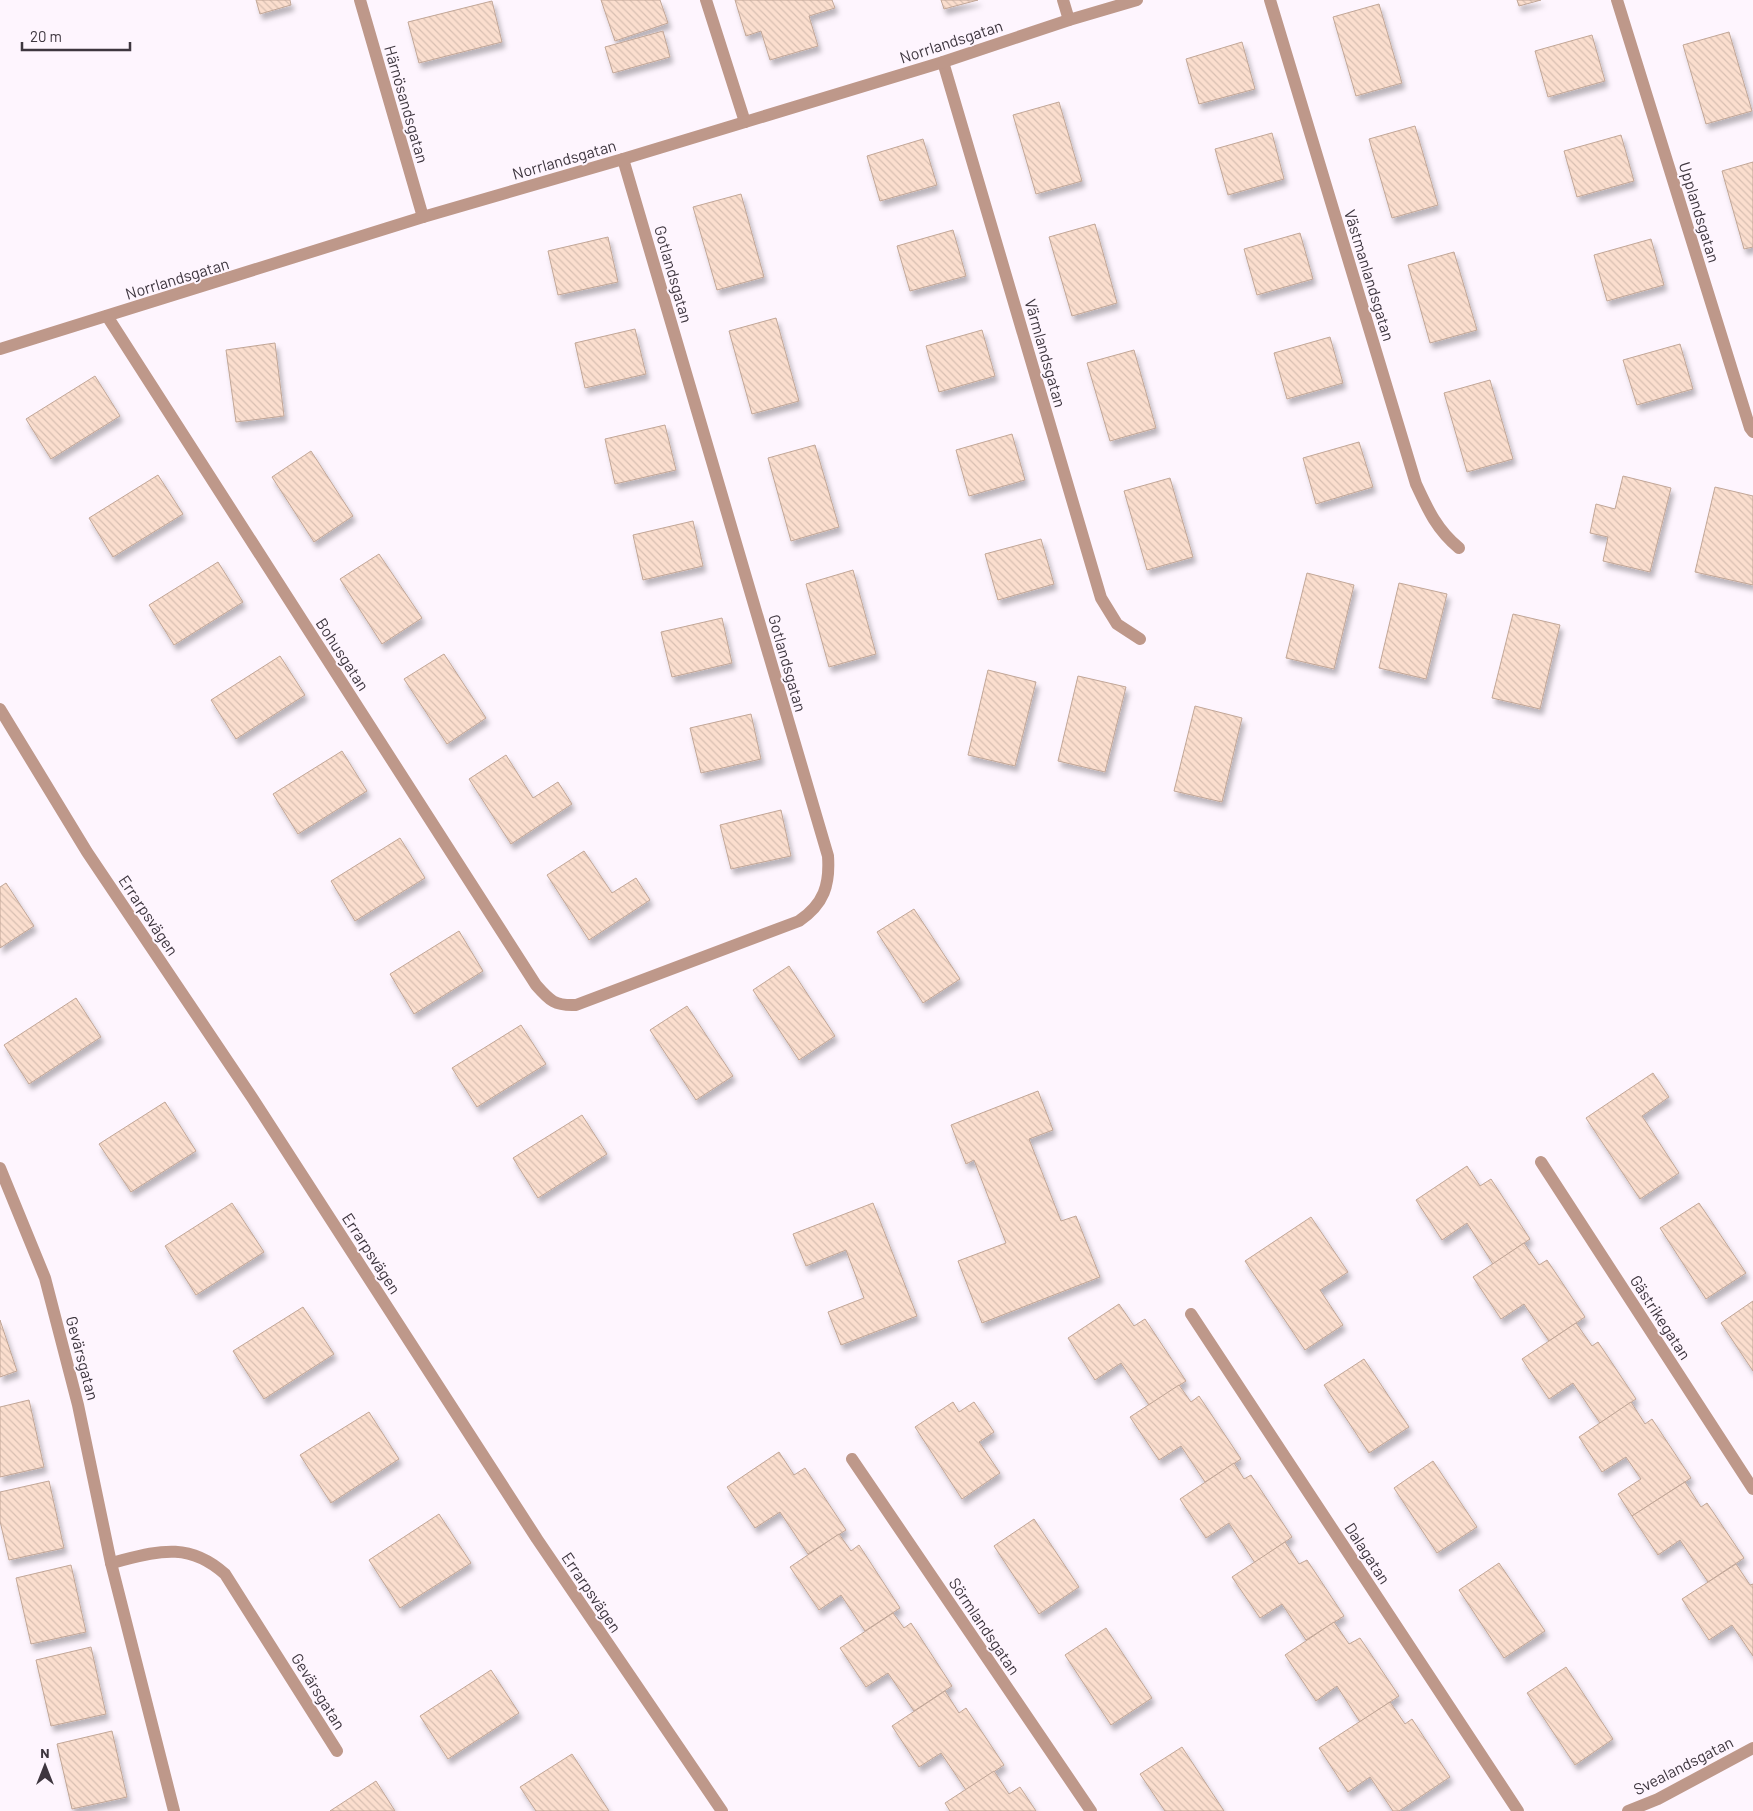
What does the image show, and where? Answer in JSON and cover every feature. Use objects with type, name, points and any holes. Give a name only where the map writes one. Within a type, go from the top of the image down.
[{"type":"street","name":"Härnösandsgatan","points":[[360,0],[423,217]]},
{"type":"street","points":[[706,0],[745,122]]},
{"type":"street","points":[[1063,0],[1069,20]]},
{"type":"street","name":"Norrlandsgatan","points":[[0,349],[423,217],[623,159],[943,62],[1069,20],[1138,0]]},
{"type":"street","name":"Västmanlandsgatan","points":[[1270,0],[1416,484],[1436,523],[1445,536],[1459,548]]},
{"type":"street","name":"Upplandsgatan","points":[[1617,0],[1747,419],[1753,432]]},
{"type":"street","name":"Värmlandsgatan","points":[[943,62],[1102,598],[1118,624],[1140,639]]},
{"type":"street","name":"Gotlandsgatan","points":[[558,1004],[576,1005],[592,1000],[799,922],[818,905],[827,885],[829,872],[828,856],[623,159]]},
{"type":"street","name":"Bohusgatan","points":[[108,316],[536,986],[551,1001],[558,1004]]},
{"type":"street","name":"Errarpsvägen","points":[[0,709],[87,852],[252,1099],[542,1547],[722,1811]]},
{"type":"street","name":"Gästrikegatan","points":[[1541,1162],[1753,1489]]},
{"type":"street","name":"Gevärsgatan","points":[[0,1168],[45,1278],[78,1405],[112,1562],[174,1811]]},
{"type":"street","name":"Dalagatan","points":[[1191,1314],[1518,1811]]},
{"type":"street","name":"Sörmlandsgatan","points":[[852,1459],[1091,1811]]},
{"type":"street","name":"Gevärsgatan","points":[[112,1562],[167,1551],[185,1552],[213,1563],[225,1574],[337,1751]]},
{"type":"street","name":"Svealandsgatan","points":[[1628,1811],[1658,1799],[1753,1748]]},
{"type":"building","points":[[256,0],[290,0],[291,5],[260,14]]},
{"type":"building","points":[[601,0],[660,0],[668,23],[615,41]]},
{"type":"building","points":[[735,0],[832,0],[835,8],[809,16],[818,46],[770,60],[761,31],[746,36]]},
{"type":"building","points":[[941,0],[978,0],[944,9]]},
{"type":"building","points":[[1517,0],[1541,0],[1519,6]]},
{"type":"building","points":[[492,1],[502,42],[419,63],[408,22]]},
{"type":"building","points":[[1379,4],[1402,83],[1356,96],[1333,17]]},
{"type":"building","points":[[663,31],[670,57],[613,73],[605,47]]},
{"type":"building","points":[[1729,32],[1752,111],[1706,124],[1683,45]]},
{"type":"building","points":[[1592,35],[1605,81],[1548,97],[1535,51]]},
{"type":"building","points":[[1242,42],[1255,89],[1199,104],[1186,59]]},
{"type":"building","points":[[1059,102],[1082,181],[1036,194],[1013,115]]},
{"type":"building","points":[[1415,126],[1438,205],[1392,218],[1369,139]]},
{"type":"building","points":[[1272,133],[1284,179],[1228,195],[1215,149]]},
{"type":"building","points":[[1621,135],[1634,181],[1577,197],[1564,151]]},
{"type":"building","points":[[923,139],[937,185],[880,201],[867,156]]},
{"type":"building","points":[[1753,162],[1753,247],[1744,249],[1722,171]]},
{"type":"building","points":[[741,194],[764,277],[717,290],[693,207]]},
{"type":"building","points":[[1095,224],[1117,303],[1072,316],[1049,237]]},
{"type":"building","points":[[953,230],[966,276],[910,291],[897,246]]},
{"type":"building","points":[[1300,233],[1313,279],[1257,295],[1244,249]]},
{"type":"building","points":[[608,237],[618,282],[558,295],[548,251]]},
{"type":"building","points":[[1651,239],[1664,285],[1607,301],[1594,255]]},
{"type":"building","points":[[1454,252],[1477,330],[1430,343],[1408,265]]},
{"type":"building","points":[[776,318],[799,401],[752,414],[729,331]]},
{"type":"building","points":[[635,329],[646,374],[585,388],[575,343]]},
{"type":"building","points":[[982,330],[995,376],[939,392],[926,346]]},
{"type":"building","points":[[1330,337],[1343,383],[1287,399],[1274,353]]},
{"type":"building","points":[[275,343],[284,416],[236,422],[226,350]]},
{"type":"building","points":[[1680,344],[1693,389],[1637,405],[1623,360]]},
{"type":"building","points":[[1134,350],[1156,428],[1110,441],[1087,363]]},
{"type":"building","points":[[95,376],[120,416],[51,459],[26,419]]},
{"type":"building","points":[[1490,380],[1513,459],[1467,472],[1444,393]]},
{"type":"building","points":[[665,425],[676,470],[615,484],[605,439]]},
{"type":"building","points":[[1012,434],[1025,480],[969,496],[956,450]]},
{"type":"building","points":[[1359,442],[1373,487],[1316,504],[1303,458]]},
{"type":"building","points":[[815,445],[839,527],[791,541],[768,458]]},
{"type":"building","points":[[311,451],[353,516],[314,542],[272,477]]},
{"type":"building","points":[[158,475],[183,514],[113,557],[89,518]]},
{"type":"building","points":[[1623,476],[1671,488],[1650,572],[1603,561],[1608,537],[1590,533],[1596,504],[1615,509]]},
{"type":"building","points":[[1170,478],[1193,557],[1147,570],[1124,491]]},
{"type":"building","points":[[1715,487],[1753,496],[1753,585],[1695,572]]},
{"type":"building","points":[[693,521],[703,566],[643,580],[633,535]]},
{"type":"building","points":[[1041,539],[1054,584],[998,600],[985,554]]},
{"type":"building","points":[[379,554],[422,618],[382,644],[340,579]]},
{"type":"building","points":[[218,562],[243,602],[174,645],[149,605]]},
{"type":"building","points":[[853,570],[876,654],[829,667],[806,584]]},
{"type":"building","points":[[1307,573],[1354,585],[1334,669],[1286,658]]},
{"type":"building","points":[[1399,583],[1447,594],[1426,679],[1379,668]]},
{"type":"building","points":[[1513,614],[1560,625],[1540,709],[1492,698]]},
{"type":"building","points":[[722,618],[732,663],[672,677],[661,632]]},
{"type":"building","points":[[444,654],[486,718],[447,744],[404,679]]},
{"type":"building","points":[[280,656],[305,695],[236,739],[211,700]]},
{"type":"building","points":[[988,670],[1036,682],[1015,766],[968,755]]},
{"type":"building","points":[[1078,676],[1126,687],[1105,772],[1058,761]]},
{"type":"building","points":[[1195,706],[1242,718],[1222,802],[1174,791]]},
{"type":"building","points":[[751,714],[761,759],[701,773],[690,728]]},
{"type":"building","points":[[342,751],[367,791],[298,834],[273,794]]},
{"type":"building","points":[[506,755],[533,798],[558,782],[572,804],[511,844],[469,779]]},
{"type":"building","points":[[781,810],[791,856],[731,869],[720,825]]},
{"type":"building","points":[[400,838],[425,878],[355,921],[331,881]]},
{"type":"building","points":[[584,851],[612,893],[636,878],[650,900],[589,940],[547,875]]},
{"type":"building","points":[[6,883],[34,926],[0,948],[0,887]]},
{"type":"building","points":[[914,909],[960,979],[923,1003],[877,932]]},
{"type":"building","points":[[459,931],[483,971],[414,1014],[390,974]]},
{"type":"building","points":[[789,966],[835,1036],[799,1060],[753,990]]},
{"type":"building","points":[[76,998],[101,1037],[29,1084],[4,1045]]},
{"type":"building","points":[[687,1006],[733,1076],[696,1100],[650,1030]]},
{"type":"building","points":[[521,1025],[546,1064],[477,1107],[452,1068]]},
{"type":"building","points":[[1653,1073],[1669,1097],[1642,1116],[1679,1173],[1640,1199],[1586,1118]]},
{"type":"building","points":[[1038,1091],[1053,1130],[1029,1139],[1061,1221],[1076,1216],[1100,1277],[982,1323],[958,1261],[1006,1243],[974,1160],[966,1164],[951,1125]]},
{"type":"building","points":[[165,1102],[196,1151],[131,1192],[99,1144]]},
{"type":"building","points":[[582,1115],[607,1154],[538,1198],[513,1158]]},
{"type":"building","points":[[1467,1166],[1480,1186],[1491,1179],[1530,1239],[1493,1264],[1467,1223],[1442,1240],[1416,1200]]},
{"type":"building","points":[[232,1203],[264,1252],[196,1295],[165,1246]]},
{"type":"building","points":[[873,1203],[917,1316],[841,1345],[828,1312],[864,1298],[846,1250],[806,1266],[793,1234]]},
{"type":"building","points":[[1699,1203],[1746,1273],[1706,1299],[1660,1228]]},
{"type":"building","points":[[1311,1217],[1348,1272],[1320,1290],[1343,1325],[1305,1350],[1245,1261]]},
{"type":"building","points":[[1524,1243],[1539,1265],[1547,1260],[1585,1317],[1549,1341],[1524,1304],[1501,1319],[1473,1277]]},
{"type":"building","points":[[1753,1301],[1753,1371],[1721,1323]]},
{"type":"building","points":[[1119,1304],[1134,1326],[1145,1319],[1186,1381],[1149,1405],[1121,1363],[1095,1380],[1068,1338]]},
{"type":"building","points":[[303,1307],[334,1354],[264,1399],[233,1351]]},
{"type":"building","points":[[0,1320],[17,1371],[0,1377]]},
{"type":"building","points":[[1576,1323],[1592,1346],[1598,1342],[1636,1399],[1600,1423],[1573,1383],[1549,1399],[1522,1359]]},
{"type":"building","points":[[1364,1359],[1409,1427],[1369,1453],[1324,1385]]},
{"type":"building","points":[[1179,1385],[1191,1402],[1199,1396],[1241,1459],[1205,1482],[1181,1446],[1159,1460],[1130,1417]]},
{"type":"building","points":[[29,1400],[44,1467],[0,1477],[0,1407]]},
{"type":"building","points":[[953,1402],[959,1412],[974,1402],[994,1432],[979,1442],[1000,1473],[962,1499],[915,1427]]},
{"type":"building","points":[[1631,1402],[1645,1424],[1652,1419],[1691,1478],[1632,1516],[1618,1494],[1641,1479],[1626,1457],[1602,1472],[1579,1437]]},
{"type":"building","points":[[369,1412],[399,1459],[331,1503],[300,1455]]},
{"type":"building","points":[[779,1452],[794,1475],[805,1468],[846,1530],[808,1554],[780,1512],[755,1528],[727,1487]]},
{"type":"building","points":[[1433,1461],[1477,1527],[1437,1553],[1394,1488]]},
{"type":"building","points":[[1234,1463],[1244,1479],[1251,1475],[1292,1537],[1255,1563],[1229,1523],[1206,1538],[1180,1499]]},
{"type":"building","points":[[49,1481],[64,1548],[9,1560],[0,1521],[0,1492]]},
{"type":"building","points":[[1685,1482],[1701,1507],[1707,1503],[1744,1558],[1708,1582],[1680,1540],[1658,1555],[1632,1516]]},
{"type":"building","points":[[439,1514],[471,1563],[400,1608],[369,1560]]},
{"type":"building","points":[[1034,1519],[1079,1587],[1039,1614],[994,1546]]},
{"type":"building","points":[[839,1534],[851,1551],[859,1545],[900,1608],[865,1631],[841,1595],[819,1610],[790,1567]]},
{"type":"building","points":[[1285,1542],[1299,1564],[1307,1560],[1344,1616],[1306,1640],[1282,1604],[1260,1618],[1232,1577]]},
{"type":"building","points":[[1499,1563],[1545,1631],[1504,1658],[1459,1590]]},
{"type":"building","points":[[1736,1564],[1750,1585],[1753,1584],[1753,1656],[1732,1625],[1709,1640],[1682,1599]]},
{"type":"building","points":[[71,1565],[86,1632],[31,1644],[16,1578]]},
{"type":"building","points":[[893,1613],[904,1628],[911,1623],[952,1686],[914,1711],[888,1673],[866,1687],[840,1648]]},
{"type":"building","points":[[1334,1622],[1349,1644],[1360,1638],[1399,1696],[1360,1722],[1337,1686],[1316,1701],[1285,1655]]},
{"type":"building","points":[[1106,1628],[1152,1698],[1111,1725],[1065,1655]]},
{"type":"building","points":[[91,1647],[106,1714],[51,1726],[36,1660]]},
{"type":"building","points":[[1566,1667],[1613,1739],[1575,1765],[1527,1693]]},
{"type":"building","points":[[491,1670],[519,1713],[448,1759],[420,1716]]},
{"type":"building","points":[[945,1691],[959,1713],[966,1708],[1004,1765],[966,1790],[941,1753],[919,1767],[892,1726]]},
{"type":"building","points":[[1390,1702],[1405,1724],[1412,1719],[1450,1777],[1399,1811],[1393,1811],[1370,1777],[1348,1792],[1319,1748]]},
{"type":"building","points":[[112,1731],[127,1797],[72,1809],[57,1744]]},
{"type":"building","points":[[1182,1747],[1224,1811],[1165,1811],[1140,1774]]},
{"type":"building","points":[[572,1754],[609,1811],[536,1811],[520,1787]]},
{"type":"building","points":[[994,1771],[1009,1794],[1020,1787],[1036,1811],[950,1811],[945,1803]]},
{"type":"building","points":[[376,1781],[395,1811],[330,1811]]}]
